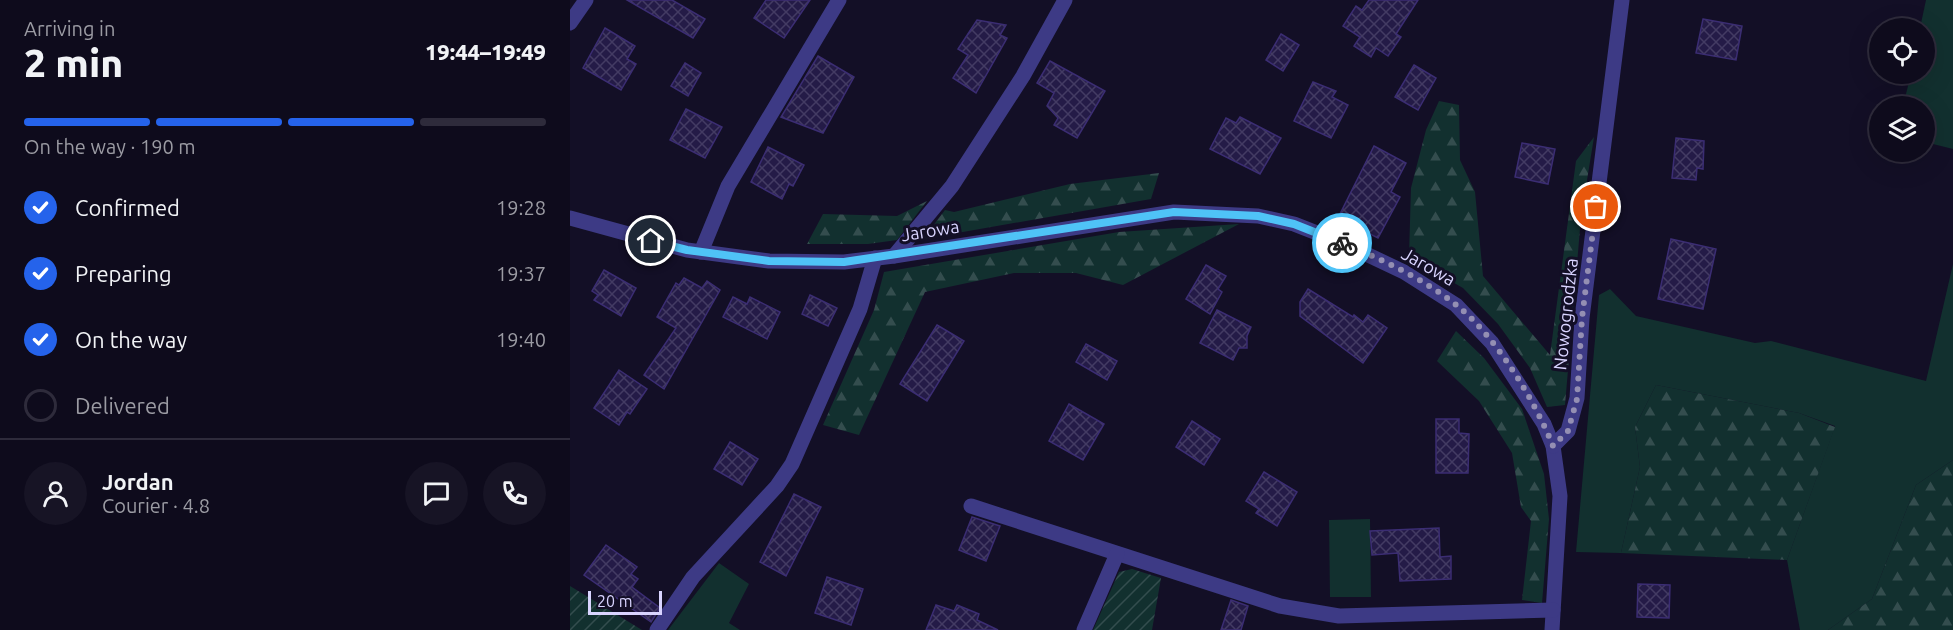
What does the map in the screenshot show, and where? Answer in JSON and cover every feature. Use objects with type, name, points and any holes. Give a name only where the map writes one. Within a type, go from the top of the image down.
[{"type":"street","points":[[570,23],[586,0]]},
{"type":"street","points":[[700,252],[729,186],[839,0]]},
{"type":"street","name":"Jarowa","points":[[894,256],[952,186],[1023,76],[1065,0]]},
{"type":"street","name":"Nowogrodzka","points":[[1553,446],[1568,431],[1577,399],[1582,318],[1622,0]]},
{"type":"street","name":"Jarowa","points":[[570,218],[633,237],[700,252],[769,261],[844,262],[1174,212],[1258,216],[1294,224],[1404,272],[1456,305],[1492,343],[1539,416],[1553,446],[1560,496],[1552,630]]},
{"type":"street","points":[[657,630],[693,577],[777,486],[792,464],[860,309],[875,258]]},
{"type":"street","points":[[971,506],[1280,606],[1339,616],[1553,610]]},
{"type":"street","points":[[1084,630],[1117,554]]},
{"type":"green space","points":[[1926,0],[1953,0],[1953,149],[1935,144],[1935,96],[1906,96],[1908,84],[1935,84],[1935,18],[1922,18]]},
{"type":"green space","points":[[1439,101],[1459,105],[1460,160],[1475,192],[1483,276],[1550,355],[1576,161],[1594,137],[1581,217],[1565,405],[1547,407],[1530,368],[1498,324],[1463,288],[1409,257],[1411,188],[1426,130]]},
{"type":"green space","points":[[1159,173],[1151,199],[923,239],[945,210],[954,212],[1070,184]]},
{"type":"green space","points":[[927,201],[897,240],[868,244],[807,244],[823,214],[897,216]]},
{"type":"green space","points":[[1239,224],[1123,285],[1076,273],[1014,273],[925,292],[859,435],[823,425],[874,310],[884,272],[1119,232]]},
{"type":"green space","points":[[1953,264],[1953,460],[1916,485],[1872,599],[1828,630],[1800,630],[1787,560],[1835,426],[1799,413],[1656,385],[1635,427],[1640,467],[1621,553],[1576,552],[1599,295],[1610,289],[1636,316],[1755,343],[1771,341],[1926,381]]},
{"type":"green space","points":[[1456,331],[1484,358],[1522,409],[1544,474],[1549,519],[1542,603],[1522,600],[1531,521],[1521,507],[1512,453],[1479,401],[1437,361]]},
{"type":"green space","points":[[1656,385],[1799,413],[1835,427],[1787,560],[1621,553],[1640,467],[1635,427]]},
{"type":"green space","points":[[1953,460],[1953,630],[1828,630],[1872,599],[1916,485]]},
{"type":"green space","points":[[1370,519],[1371,597],[1330,597],[1329,520]]},
{"type":"green space","points":[[719,563],[749,584],[729,623],[740,630],[668,630]]},
{"type":"green space","points":[[1132,569],[1161,578],[1152,630],[1093,630],[1119,572]]},
{"type":"green space","points":[[570,586],[642,630],[570,630]]},
{"type":"building","points":[[627,0],[672,0],[705,19],[693,38]]},
{"type":"building","points":[[766,0],[810,0],[784,38],[754,18]]},
{"type":"building","points":[[1369,0],[1418,0],[1396,34],[1401,37],[1388,56],[1376,48],[1371,57],[1354,46],[1360,37],[1343,26],[1356,6],[1362,10]]},
{"type":"building","points":[[1703,19],[1742,26],[1736,60],[1696,53]]},
{"type":"building","points":[[977,20],[1006,25],[1000,35],[1007,38],[976,93],[953,78],[968,55],[958,49]]},
{"type":"building","points":[[605,28],[635,46],[627,59],[636,64],[621,90],[583,68]]},
{"type":"building","points":[[1281,34],[1299,45],[1283,71],[1266,60]]},
{"type":"building","points":[[818,56],[854,77],[823,133],[781,117]]},
{"type":"building","points":[[1050,61],[1105,91],[1077,138],[1054,125],[1058,118],[1047,106],[1054,93],[1037,83]]},
{"type":"building","points":[[685,63],[701,73],[688,96],[671,86]]},
{"type":"building","points":[[1414,65],[1436,78],[1418,110],[1395,97]]},
{"type":"building","points":[[1313,82],[1336,91],[1332,97],[1348,105],[1331,138],[1294,121]]},
{"type":"building","points":[[686,109],[722,127],[705,158],[670,140]]},
{"type":"building","points":[[1240,117],[1281,138],[1260,174],[1210,149],[1226,118],[1236,123]]},
{"type":"building","points":[[1676,138],[1704,141],[1703,169],[1697,168],[1696,180],[1672,178]]},
{"type":"building","points":[[1522,143],[1555,149],[1548,184],[1515,177]]},
{"type":"building","points":[[1374,146],[1406,163],[1391,192],[1400,197],[1378,238],[1338,218]]},
{"type":"building","points":[[768,147],[804,165],[793,186],[789,184],[782,199],[751,182]]},
{"type":"building","points":[[1671,239],[1716,249],[1703,309],[1658,299]]},
{"type":"building","points":[[1206,265],[1226,276],[1218,289],[1222,292],[1210,314],[1186,299]]},
{"type":"building","points":[[604,270],[636,288],[621,316],[594,300],[598,295],[592,291]]},
{"type":"building","points":[[684,278],[702,288],[707,281],[720,290],[664,389],[644,375],[676,328],[657,317],[676,283],[679,285]]},
{"type":"building","points":[[1308,289],[1363,322],[1368,315],[1387,328],[1363,363],[1300,316],[1300,302]]},
{"type":"building","points":[[810,295],[837,308],[828,326],[802,314]]},
{"type":"building","points":[[733,297],[747,304],[750,297],[780,312],[767,339],[723,317]]},
{"type":"building","points":[[1217,310],[1251,327],[1247,336],[1247,348],[1239,348],[1233,360],[1200,343]]},
{"type":"building","points":[[937,325],[964,341],[927,401],[900,384]]},
{"type":"building","points":[[1086,344],[1117,361],[1107,380],[1076,362]]},
{"type":"building","points":[[619,370],[647,389],[630,414],[627,412],[619,425],[594,408]]},
{"type":"building","points":[[1069,404],[1104,424],[1083,460],[1049,441]]},
{"type":"building","points":[[1436,419],[1459,419],[1459,433],[1469,434],[1468,473],[1436,473]]},
{"type":"building","points":[[1192,421],[1220,439],[1204,465],[1176,447]]},
{"type":"building","points":[[730,442],[758,459],[742,485],[714,469]]},
{"type":"building","points":[[1264,472],[1297,492],[1277,526],[1256,513],[1259,509],[1246,501]]},
{"type":"building","points":[[794,494],[821,507],[786,576],[760,562]]},
{"type":"building","points":[[972,517],[1000,526],[986,561],[959,550]]},
{"type":"building","points":[[1439,528],[1440,557],[1451,556],[1451,579],[1400,581],[1398,553],[1372,555],[1370,531]]},
{"type":"building","points":[[606,545],[637,567],[631,574],[638,579],[632,587],[660,608],[651,622],[584,575]]},
{"type":"building","points":[[827,577],[863,589],[851,625],[815,613]]},
{"type":"building","points":[[1638,584],[1670,585],[1669,618],[1637,617]]},
{"type":"building","points":[[1231,600],[1248,606],[1241,630],[1221,630]]},
{"type":"building","points":[[936,605],[954,611],[957,605],[979,614],[977,620],[998,630],[926,630]]},
{"type":"way so far","points":[[1342,243],[1404,272],[1440,293],[1472,320],[1492,343],[1524,391],[1544,424],[1553,446],[1568,431],[1577,399],[1582,318],[1596,207]]},
{"type":"route","points":[[651,241],[687,250],[769,261],[844,262],[894,256],[1130,217],[1174,212],[1210,212],[1258,216],[1294,224],[1342,243]]}]
